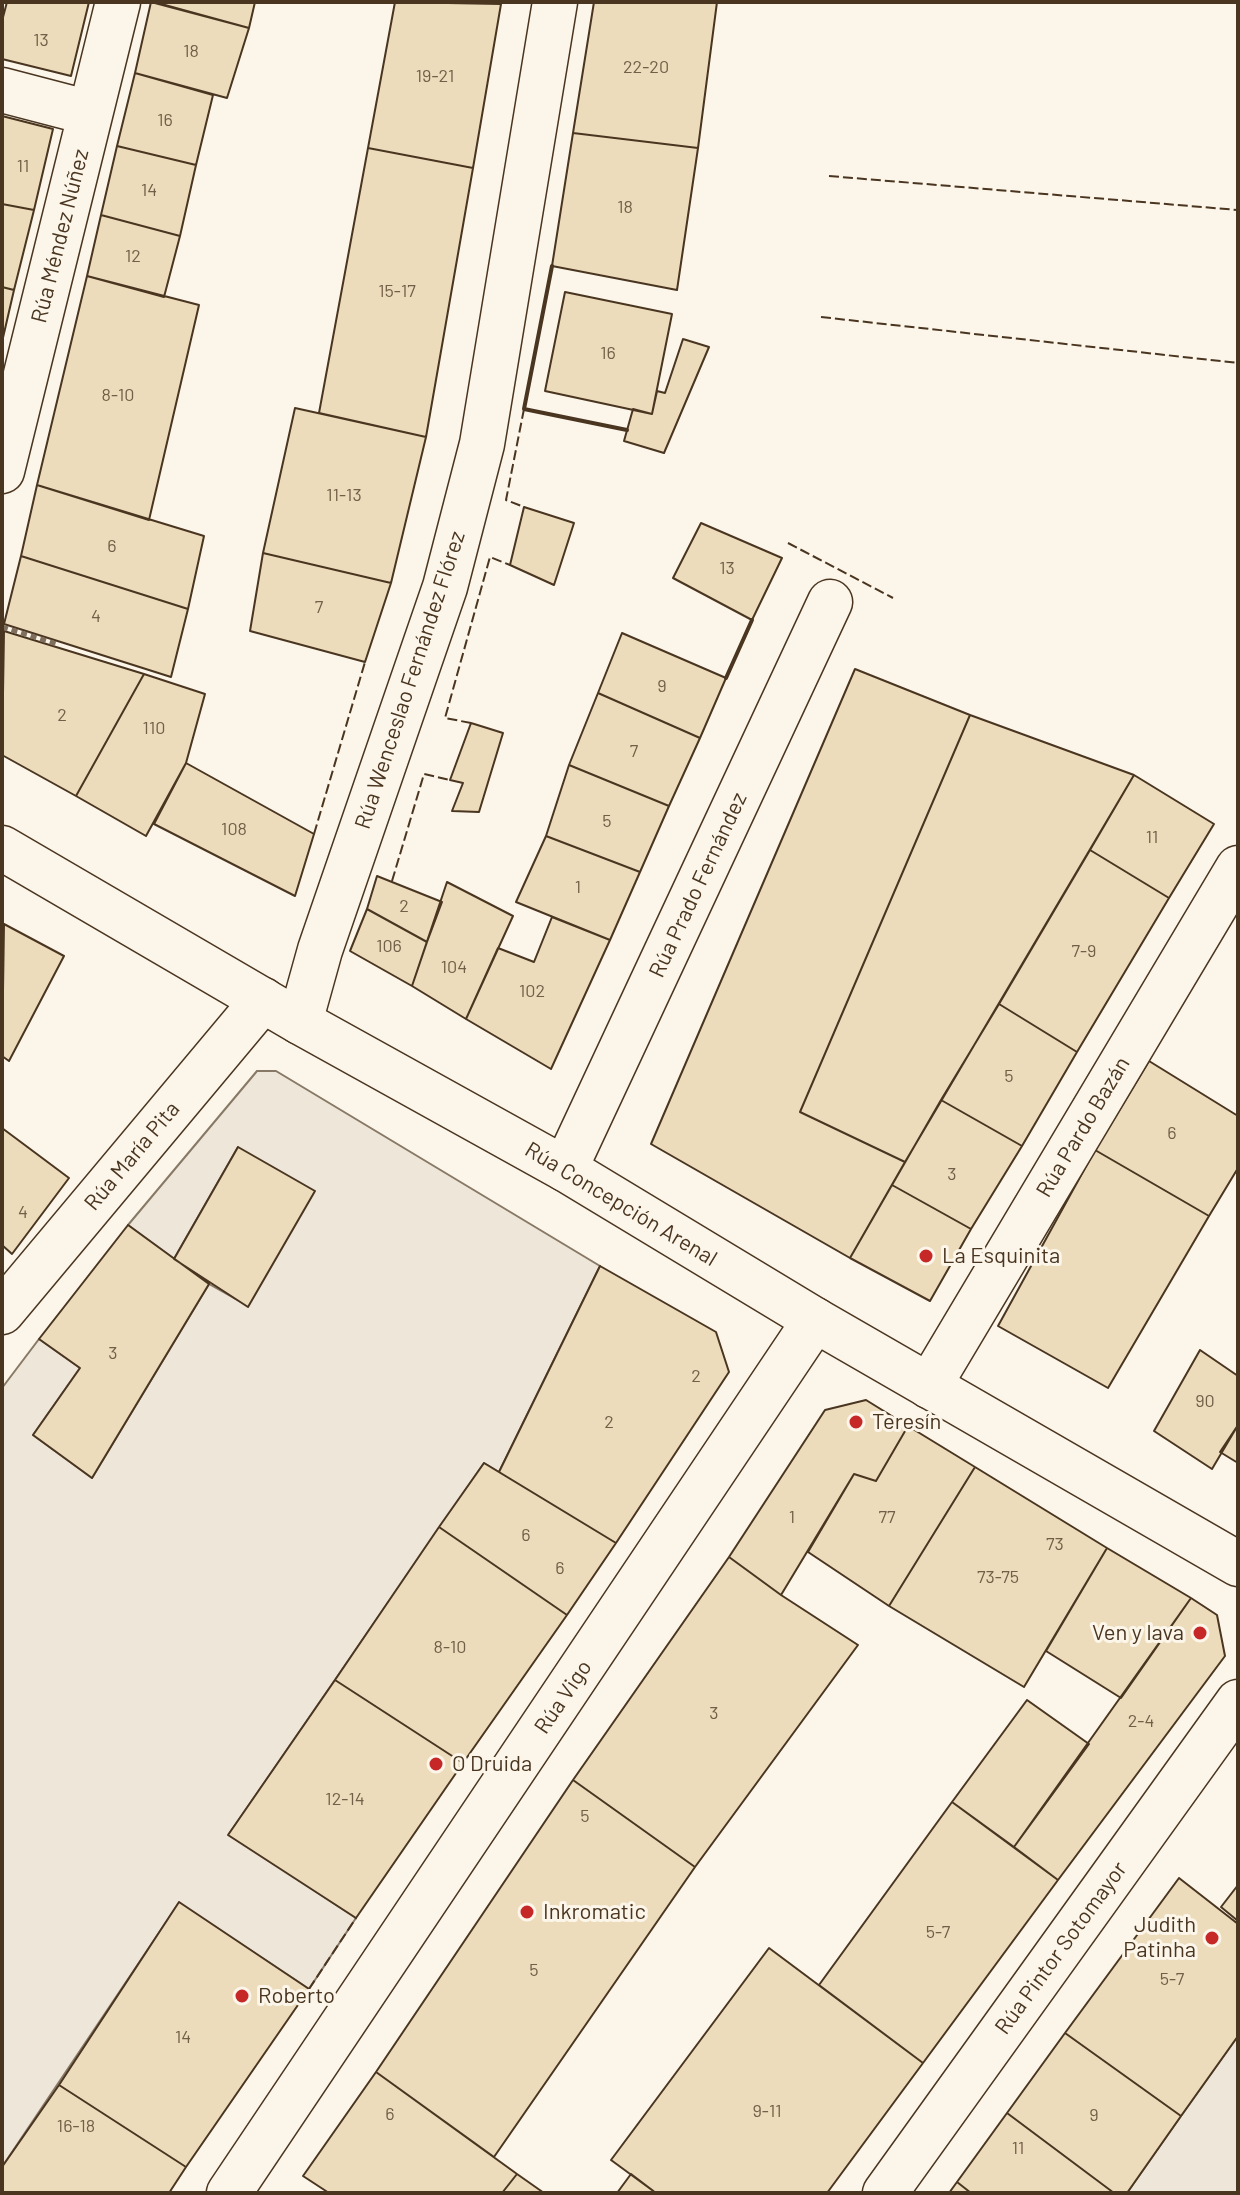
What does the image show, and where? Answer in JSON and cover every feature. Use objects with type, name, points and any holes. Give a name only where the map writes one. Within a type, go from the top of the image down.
[{"type":"street","name":"Rúa Méndez Núñez","points":[[2,471],[118,2]]},
{"type":"street","name":"Rúa Wenceslao Fernández Flórez","points":[[300,1022],[320,950],[445,587],[482,444],[555,2]]},
{"type":"street","points":[[2,90],[90,113]]},
{"type":"street","name":"Rúa Prado Fernández","points":[[565,1169],[830,602]]},
{"type":"street","name":"Rúa Concepción Arenal","points":[[2,848],[300,1022],[565,1169],[815,1320],[1238,1564]]},
{"type":"street","name":"Rúa Pardo Bazán","points":[[929,1386],[1238,868]]},
{"type":"street","name":"Rúa María Pita","points":[[2,1312],[263,1000]]},
{"type":"street","name":"Rúa Vigo","points":[[229,2193],[815,1320]]},
{"type":"street","name":"Rúa Pintor Sotomayor","points":[[885,2193],[1238,1702]]},
{"type":"path","points":[[2,627],[57,644]]},
{"type":"shaded area","points":[[257,1071],[276,1071],[600,1266],[499,1472],[484,1463],[229,1834],[356,1918],[309,1989],[179,1903],[2,2167],[2,1388],[39,1339],[80,1368],[33,1435],[92,1478],[209,1284],[248,1306],[238,1147],[174,1259],[128,1225]]},
{"type":"shaded area","points":[[1238,2036],[1238,2193],[1127,2193],[1181,2116]]},
{"type":"building","points":[[7,2],[89,2],[71,76],[2,59],[2,21]]},
{"type":"building","points":[[151,2],[249,28],[227,98],[135,73]]},
{"type":"building","points":[[154,2],[255,2],[249,28]]},
{"type":"building","points":[[395,2],[501,4],[473,168],[368,148]]},
{"type":"building","points":[[594,2],[717,2],[698,148],[573,133]]},
{"type":"building","points":[[135,73],[213,95],[196,165],[117,146]]},
{"type":"building","points":[[2,116],[53,129],[34,210],[2,204]]},
{"type":"building","points":[[573,133],[698,148],[677,290],[552,266]]},
{"type":"building","points":[[117,146],[196,165],[180,236],[101,215]]},
{"type":"building","points":[[368,148],[473,168],[426,437],[319,413]]},
{"type":"building","points":[[2,204],[34,210],[14,290],[2,287]]},
{"type":"building","points":[[101,215],[180,236],[164,297],[87,276]]},
{"type":"building","points":[[87,276],[199,305],[149,520],[37,485]]},
{"type":"building","points":[[2,287],[14,290],[2,342]]},
{"type":"building","points":[[565,292],[672,314],[652,414],[545,391]]},
{"type":"building","points":[[683,339],[709,347],[664,453],[624,441],[633,409],[652,414],[657,391],[665,393]]},
{"type":"building","points":[[295,408],[426,437],[391,583],[263,553]]},
{"type":"building","points":[[37,485],[204,536],[188,609],[21,556]]},
{"type":"building","points":[[524,507],[574,523],[554,585],[510,565]]},
{"type":"building","points":[[701,523],[782,558],[752,620],[673,578]]},
{"type":"building","points":[[263,553],[391,583],[365,662],[250,631]]},
{"type":"building","points":[[21,556],[188,609],[171,677],[4,624]]},
{"type":"building","points":[[4,631],[144,674],[76,796],[2,755]]},
{"type":"building","points":[[622,633],[726,678],[700,738],[598,693]]},
{"type":"building","points":[[855,669],[970,715],[800,1112],[905,1162],[850,1258],[651,1144]]},
{"type":"building","points":[[144,674],[205,694],[186,763],[146,836],[76,796]]},
{"type":"building","points":[[598,693],[700,738],[669,806],[569,765]]},
{"type":"building","points":[[970,715],[1134,775],[905,1162],[800,1112]]},
{"type":"building","points":[[471,723],[503,733],[479,812],[452,811],[463,783],[450,780]]},
{"type":"building","points":[[186,763],[314,834],[295,896],[154,824]]},
{"type":"building","points":[[569,765],[669,806],[640,872],[546,836]]},
{"type":"building","points":[[1134,775],[1214,824],[1169,898],[1090,850]]},
{"type":"building","points":[[546,836],[640,872],[610,940],[516,902]]},
{"type":"building","points":[[1090,850],[1169,898],[1077,1052],[999,1004]]},
{"type":"building","points":[[377,876],[442,902],[427,942],[367,909]]},
{"type":"building","points":[[447,882],[513,916],[466,1019],[412,986]]},
{"type":"building","points":[[367,909],[427,942],[412,986],[350,951]]},
{"type":"building","points":[[552,917],[610,940],[551,1069],[466,1019],[498,948],[534,962]]},
{"type":"building","points":[[4,924],[64,956],[9,1061],[2,1056]]},
{"type":"building","points":[[999,1004],[1077,1052],[1022,1146],[941,1100]]},
{"type":"building","points":[[1149,1061],[1238,1116],[1238,1168],[1209,1216],[1095,1150]]},
{"type":"building","points":[[941,1100],[1022,1146],[971,1229],[892,1185]]},
{"type":"building","points":[[2,1128],[69,1178],[12,1254],[2,1245]]},
{"type":"building","points":[[238,1147],[315,1191],[248,1307],[174,1259]]},
{"type":"building","points":[[1095,1150],[1209,1216],[1108,1388],[998,1326]]},
{"type":"building","points":[[892,1185],[971,1229],[930,1301],[850,1258]]},
{"type":"building","points":[[128,1225],[209,1284],[92,1478],[33,1435],[80,1368],[39,1339]]},
{"type":"building","points":[[600,1266],[716,1332],[729,1372],[616,1543],[499,1472]]},
{"type":"building","points":[[1200,1350],[1238,1376],[1238,1425],[1212,1469],[1154,1431]]},
{"type":"building","points":[[866,1400],[908,1426],[876,1481],[854,1474],[781,1595],[729,1557],[825,1410]]},
{"type":"building","points":[[1238,1425],[1238,1463],[1220,1452]]},
{"type":"building","points":[[908,1426],[975,1467],[889,1606],[808,1552],[854,1474],[876,1481]]},
{"type":"building","points":[[484,1463],[616,1543],[567,1615],[439,1527]]},
{"type":"building","points":[[975,1467],[1107,1548],[1024,1687],[889,1606]]},
{"type":"building","points":[[439,1527],[567,1615],[463,1763],[335,1680]]},
{"type":"building","points":[[1107,1548],[1191,1598],[1121,1698],[1046,1651]]},
{"type":"building","points":[[729,1557],[858,1645],[695,1867],[573,1780]]},
{"type":"building","points":[[1191,1598],[1217,1615],[1225,1656],[1058,1880],[1014,1847]]},
{"type":"building","points":[[335,1680],[463,1763],[356,1918],[228,1835]]},
{"type":"building","points":[[1027,1700],[1089,1744],[1014,1847],[952,1802]]},
{"type":"building","points":[[573,1780],[695,1867],[494,2157],[376,2072]]},
{"type":"building","points":[[952,1802],[1058,1880],[923,2063],[819,1985]]},
{"type":"building","points":[[1179,1878],[1238,1924],[1238,2036],[1181,2116],[1065,2033]]},
{"type":"building","points":[[1238,1885],[1238,1921],[1221,1907]]},
{"type":"building","points":[[179,1902],[309,1989],[186,2167],[59,2085]]},
{"type":"building","points":[[769,1948],[923,2063],[827,2193],[656,2193],[611,2160]]},
{"type":"building","points":[[1065,2033],[1181,2116],[1127,2193],[1114,2193],[1007,2113]]},
{"type":"building","points":[[376,2072],[517,2174],[502,2193],[329,2193],[303,2176]]},
{"type":"building","points":[[59,2085],[186,2167],[169,2193],[2,2193],[2,2167]]},
{"type":"building","points":[[1007,2113],[1114,2193],[971,2193],[957,2182]]},
{"type":"building","points":[[517,2174],[544,2193],[502,2193]]},
{"type":"building","points":[[631,2174],[656,2193],[617,2193]]},
{"type":"building","points":[[957,2182],[971,2193],[949,2193]]},
{"type":"fence","points":[[829,176],[1238,210]]},
{"type":"fence","points":[[821,317],[1238,363]]},
{"type":"fence","points":[[524,409],[506,500],[524,507]]},
{"type":"fence","points":[[788,543],[893,598]]},
{"type":"fence","points":[[471,723],[445,718],[490,557],[510,565]]},
{"type":"fence","points":[[314,834],[365,662]]},
{"type":"fence","points":[[392,881],[424,774],[450,780]]},
{"type":"fence","points":[[309,1989],[356,1918]]},
{"type":"wall","points":[[552,266],[524,409],[627,430]]},
{"type":"wall","points":[[726,678],[752,620]]},
{"type":"place","name":"La Esquinita","points":[[926,1256]]},
{"type":"place","name":"Teresín","points":[[856,1422]]},
{"type":"place","name":"Ven y lava","points":[[1200,1633]]},
{"type":"place","name":"O Druida","points":[[436,1764]]},
{"type":"place","name":"Inkromatic","points":[[527,1912]]},
{"type":"place","name":"Judith Patinha","points":[[1212,1938]]},
{"type":"place","name":"Roberto","points":[[242,1996]]}]
